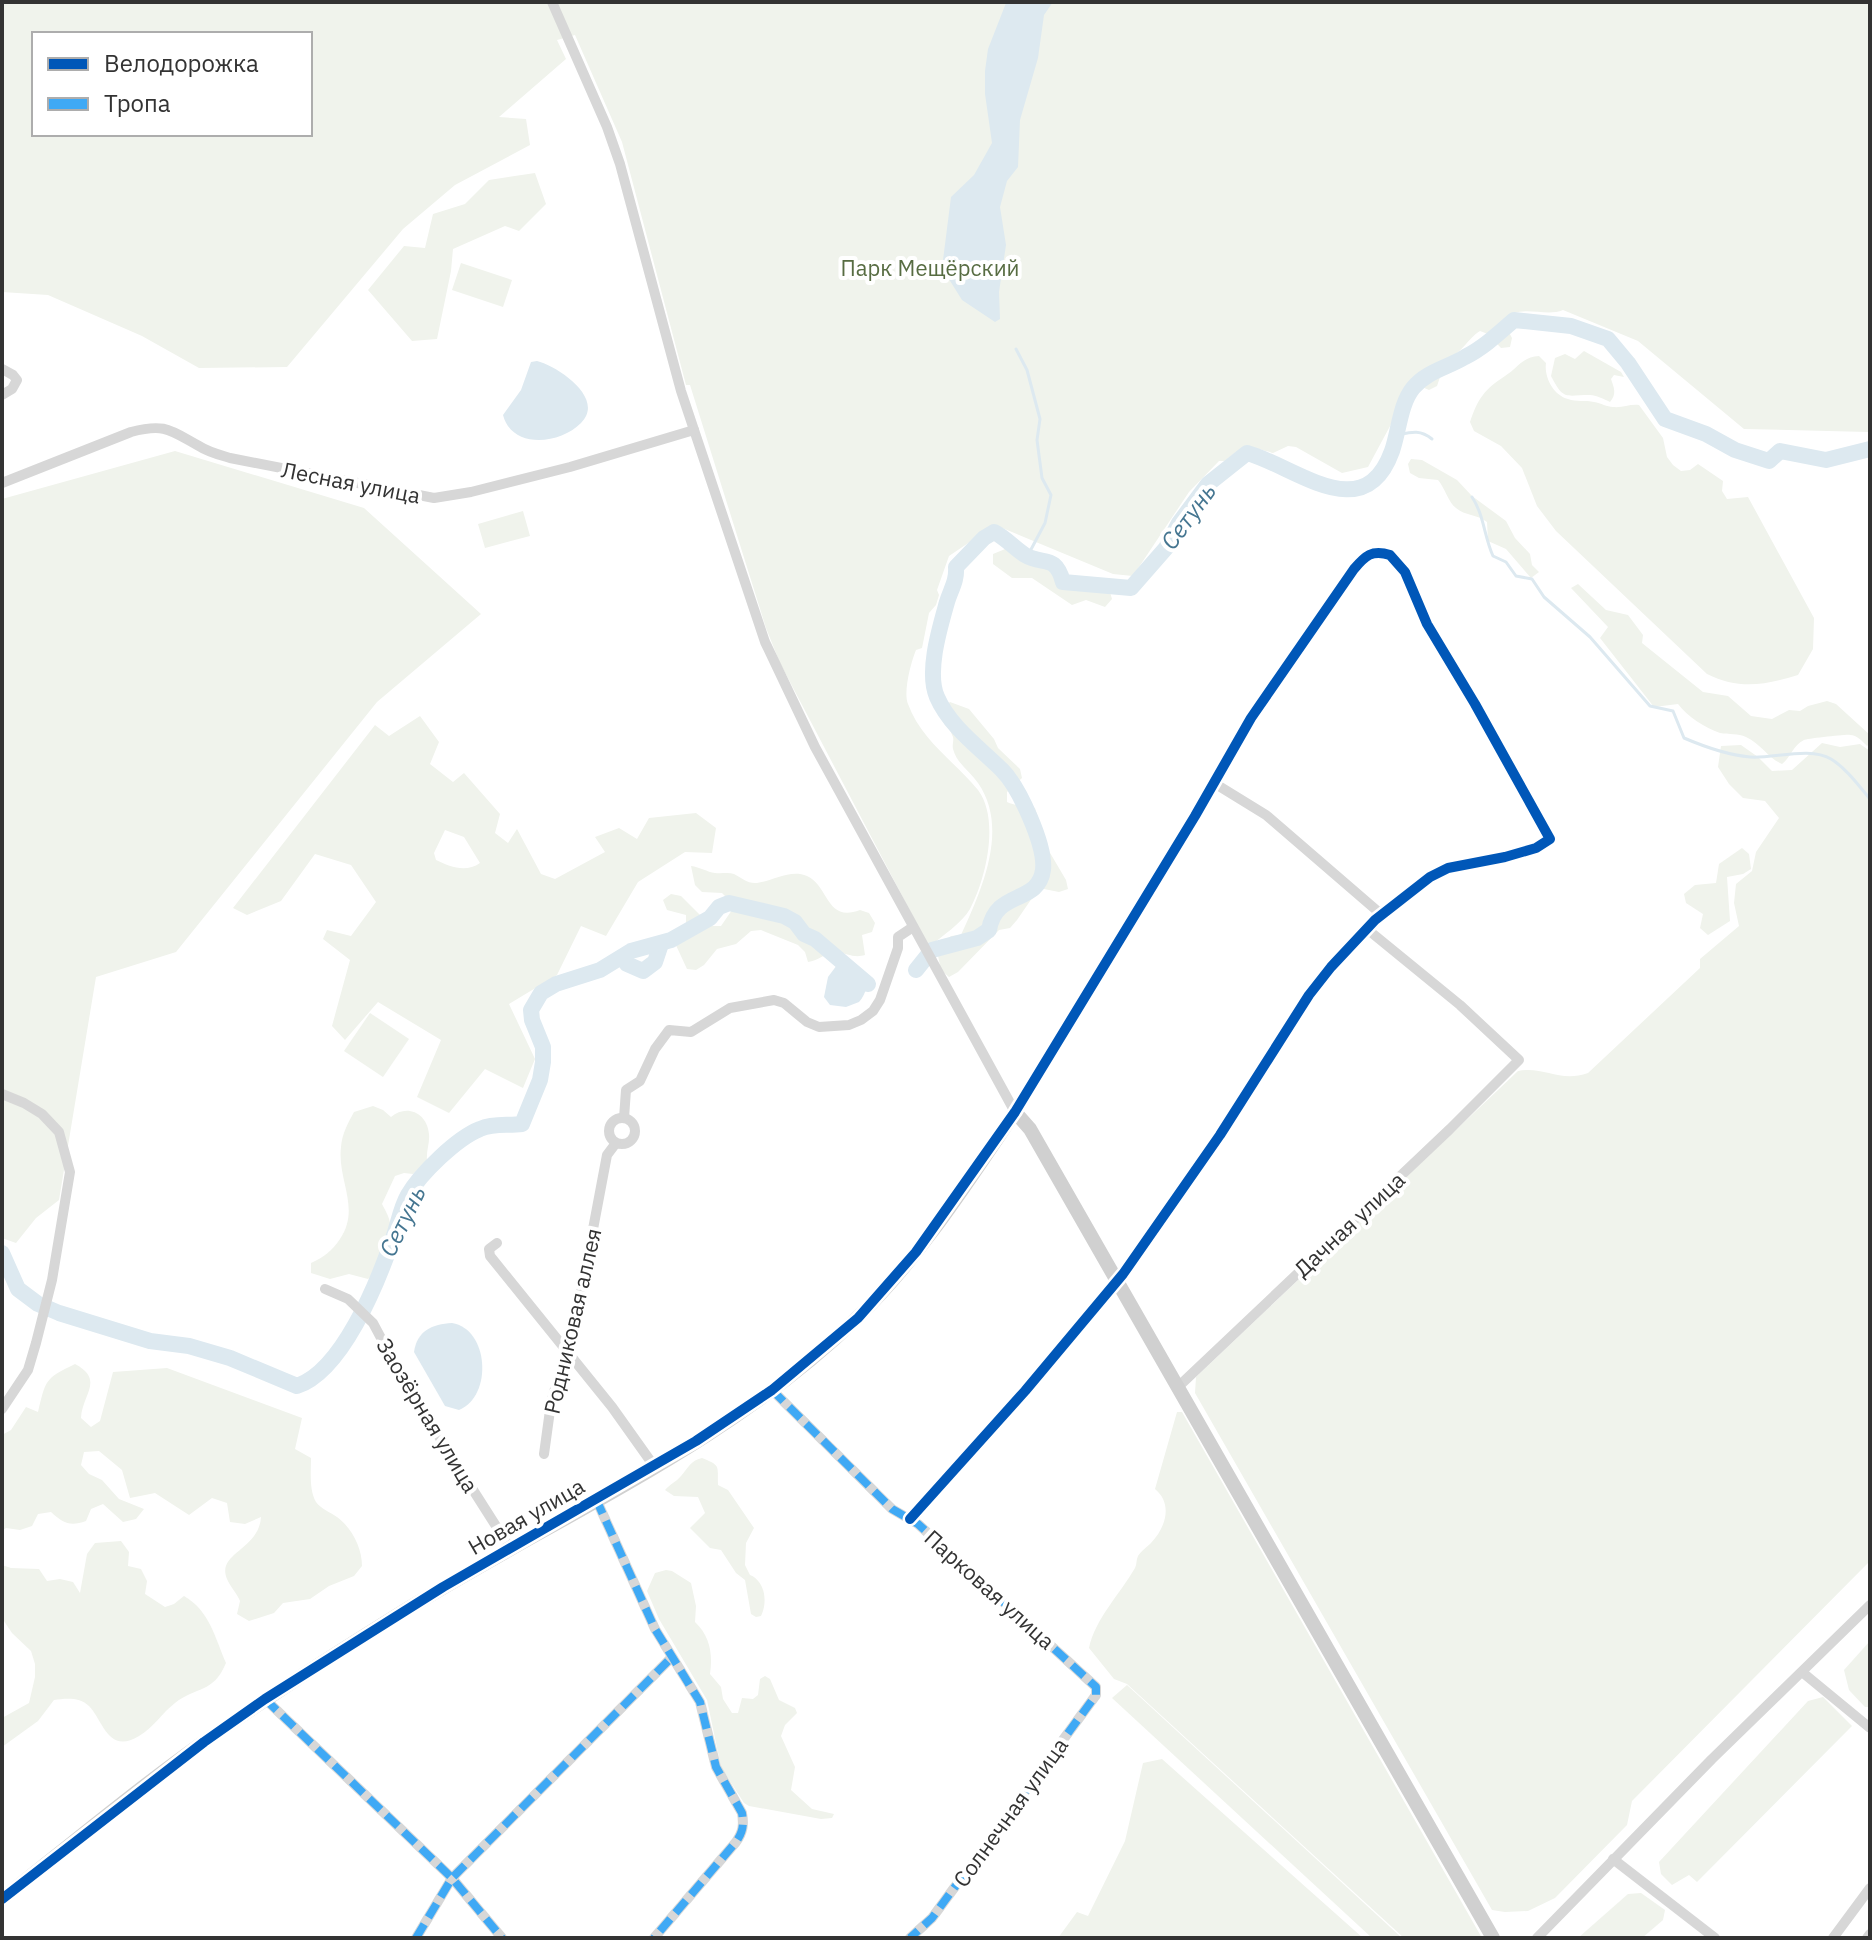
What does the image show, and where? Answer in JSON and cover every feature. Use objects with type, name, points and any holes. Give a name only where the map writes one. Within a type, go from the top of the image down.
[{"type":"street","points":[[552,2],[620,164],[681,391],[765,642],[815,747],[1015,1112],[1030,1129],[1179,1386],[1493,1938]]},
{"type":"street","points":[[2,369],[17,380],[12,389],[2,395]]},
{"type":"street","name":"Лесная улица","points":[[2,483],[152,426],[173,430],[198,446],[230,458],[434,498],[570,467],[694,430]]},
{"type":"street","points":[[910,1519],[1025,1391],[1117,1280],[1220,1135],[1309,995],[1331,967],[1382,915],[1430,877],[1448,868],[1536,848],[1550,839],[1427,624],[1405,572],[1390,555],[1366,555],[1354,569],[1251,718],[1015,1112]]},
{"type":"street","points":[[1214,783],[1266,815],[1382,915]]},
{"type":"street","name":"Родниковая аллея","points":[[624,1118],[626,1090],[640,1081],[655,1049],[669,1030],[691,1032],[730,1008],[774,1000],[784,1003],[807,1022],[819,1027],[849,1025],[861,1020],[873,1011],[880,1000],[898,948],[898,937],[913,927]]},
{"type":"street","name":"Дачная улица","points":[[1179,1386],[1519,1060],[1460,1005],[1367,929]]},
{"type":"street","points":[[2,1094],[42,1114],[59,1132],[70,1172],[52,1280],[36,1343],[28,1370],[2,1409]]},
{"type":"street","name":"Новая улица","points":[[2,1899],[204,1742],[265,1699],[407,1609],[654,1466],[772,1390],[834,1339],[916,1252],[1015,1112]]},
{"type":"street","name":"Родниковая аллея","points":[[624,1118],[633,1123],[636,1133],[631,1142],[621,1145],[609,1135],[610,1125],[624,1118]]},
{"type":"street","name":"Родниковая аллея","points":[[544,1454],[551,1403],[580,1298],[607,1155],[616,1143]]},
{"type":"street","points":[[497,1243],[489,1249],[490,1256],[565,1348],[654,1466]]},
{"type":"street","name":"Заозёрная улица","points":[[325,1289],[348,1299],[373,1323],[413,1396],[510,1548]]},
{"type":"street","name":"Парковая улица","points":[[772,1390],[892,1509],[910,1519],[977,1576],[1096,1687],[1096,1695]]},
{"type":"street","points":[[596,1499],[671,1658],[700,1702],[716,1767],[742,1813],[743,1828],[736,1842],[654,1938]]},
{"type":"street","points":[[1537,1938],[1712,1759],[1870,1605]]},
{"type":"street","points":[[416,1938],[452,1878],[671,1658]]},
{"type":"street","points":[[1802,1672],[1870,1728]]},
{"type":"street","name":"Солнечная улица","points":[[910,1938],[923,1929],[1096,1695]]},
{"type":"street","points":[[265,1699],[452,1878],[502,1938]]},
{"type":"street","points":[[1613,1859],[1715,1938]]},
{"type":"street","points":[[1833,1938],[1870,1888]]},
{"type":"green space","name":"Парк Мещёрский","points":[[2,2],[1870,2],[1868,432],[1744,429],[1638,341],[1563,310],[1524,311],[1509,315],[1503,321],[1512,338],[1510,347],[1501,348],[1488,334],[1480,331],[1456,354],[1446,359],[1437,386],[1429,390],[1415,384],[1410,389],[1368,467],[1342,473],[1296,447],[1288,446],[1273,453],[1247,448],[1225,461],[1219,461],[1189,492],[1133,576],[1113,574],[995,525],[949,556],[937,590],[936,605],[929,613],[922,648],[916,650],[907,685],[908,704],[921,729],[978,790],[988,817],[988,849],[976,896],[962,919],[929,947],[780,663],[766,628],[690,385],[686,385],[622,142],[575,35],[557,40],[566,59],[499,117],[526,119],[530,145],[455,185],[403,229],[287,367],[199,368],[142,336],[48,295],[2,292]]},
{"type":"green space","points":[[535,173],[546,204],[519,231],[505,226],[453,249],[437,339],[412,341],[368,290],[404,246],[425,248],[433,214],[465,204],[489,180]]},
{"type":"green space","points":[[461,263],[512,280],[503,307],[452,290]]},
{"type":"green space","points":[[1584,351],[1621,372],[1624,377],[1614,375],[1611,379],[1614,394],[1610,402],[1592,395],[1566,395],[1551,376],[1555,358],[1565,354],[1575,359]]},
{"type":"green space","points":[[1539,356],[1546,363],[1546,374],[1558,394],[1611,407],[1639,405],[1663,438],[1667,457],[1673,465],[1681,471],[1690,470],[1698,464],[1723,481],[1722,491],[1727,499],[1748,497],[1814,618],[1813,649],[1798,675],[1741,684],[1707,674],[1556,531],[1537,506],[1522,468],[1501,446],[1474,431],[1470,422],[1487,390],[1524,361]]},
{"type":"green space","points":[[175,451],[364,508],[481,614],[377,702],[176,952],[96,977],[59,1200],[36,1218],[16,1243],[2,1238],[2,499]]},
{"type":"green space","points":[[1411,459],[1422,460],[1457,480],[1472,496],[1506,521],[1539,572],[1531,578],[1506,549],[1488,541],[1487,522],[1456,508],[1438,480],[1419,478],[1410,473],[1408,464]]},
{"type":"green space","points":[[523,511],[530,536],[485,548],[478,524]]},
{"type":"green space","points":[[1010,547],[1047,568],[1061,585],[1109,589],[1112,599],[1105,607],[1086,600],[1072,605],[1032,578],[1012,578],[993,564],[993,554]]},
{"type":"green space","points":[[1578,584],[1606,610],[1628,615],[1643,635],[1642,643],[1703,692],[1728,696],[1751,716],[1772,719],[1789,710],[1800,711],[1827,701],[1836,704],[1870,735],[1870,743],[1867,746],[1850,735],[1804,740],[1782,764],[1746,737],[1720,733],[1702,725],[1678,704],[1654,707],[1600,638],[1608,627],[1571,588]]},
{"type":"green space","points":[[950,702],[969,709],[998,748],[1020,769],[1022,778],[1007,792],[1007,802],[1035,808],[1046,846],[1068,889],[1059,892],[1039,888],[1010,928],[999,930],[958,972],[949,977],[941,970],[937,951],[951,936],[961,935],[984,880],[992,840],[992,820],[987,801],[978,783],[955,754],[953,737],[942,717],[941,709]]},
{"type":"green space","points":[[420,716],[439,742],[430,764],[453,782],[464,773],[500,814],[495,833],[508,843],[517,829],[541,874],[555,879],[605,852],[595,837],[619,828],[637,839],[649,818],[696,813],[716,828],[712,853],[685,852],[638,882],[606,936],[581,926],[557,975],[509,1004],[535,1059],[523,1088],[485,1069],[449,1113],[417,1097],[441,1040],[378,1002],[345,1040],[332,1026],[350,960],[323,939],[327,930],[351,936],[376,902],[351,865],[315,854],[281,901],[247,915],[233,908],[375,725],[389,736]],"holes":[[[445,830],[464,837],[480,863],[464,868],[436,860],[434,853]]]},
{"type":"green space","points":[[1822,743],[1840,747],[1860,744],[1870,751],[1870,1561],[1632,1801],[1627,1825],[1555,1898],[1528,1911],[1492,1910],[1195,1393],[1196,1377],[1518,1071],[1569,1076],[1588,1073],[1700,968],[1700,959],[1739,926],[1734,903],[1736,884],[1752,871],[1756,852],[1779,818],[1765,801],[1743,798],[1729,784],[1718,767],[1721,746],[1741,745],[1772,771],[1792,770]]},
{"type":"green space","points":[[1742,848],[1749,854],[1751,869],[1727,877],[1730,921],[1708,935],[1700,928],[1703,914],[1686,903],[1684,894],[1695,885],[1716,883],[1719,864]]},
{"type":"green space","points":[[691,866],[734,874],[754,883],[788,875],[807,876],[840,912],[860,910],[869,913],[875,923],[872,932],[862,935],[865,955],[833,953],[808,962],[805,952],[798,945],[761,930],[751,931],[736,944],[717,949],[696,970],[687,969],[674,941],[686,925],[686,915],[667,910],[663,900],[671,894],[681,896],[711,926],[721,926],[732,910],[729,900],[722,893],[702,892],[695,885]]},
{"type":"green space","points":[[370,1013],[409,1039],[383,1077],[344,1051]]},
{"type":"green space","points":[[373,1106],[391,1117],[409,1111],[424,1120],[429,1134],[427,1161],[413,1174],[395,1176],[382,1204],[389,1220],[389,1237],[373,1274],[368,1279],[349,1274],[330,1279],[311,1273],[311,1263],[331,1250],[346,1228],[348,1205],[341,1147],[354,1112]]},
{"type":"green space","points":[[75,1364],[89,1376],[90,1388],[81,1418],[91,1427],[100,1421],[113,1372],[167,1368],[302,1418],[295,1449],[311,1458],[314,1497],[323,1509],[337,1517],[352,1533],[362,1566],[354,1576],[329,1586],[310,1599],[283,1603],[274,1613],[249,1621],[237,1614],[240,1601],[225,1570],[232,1557],[253,1537],[261,1517],[245,1524],[230,1522],[227,1503],[212,1498],[189,1515],[155,1493],[130,1498],[122,1470],[99,1451],[84,1452],[81,1465],[89,1474],[102,1480],[119,1499],[144,1509],[136,1519],[123,1522],[103,1504],[91,1509],[86,1521],[80,1523],[67,1523],[51,1512],[38,1514],[32,1526],[2,1531],[2,1435],[11,1430],[26,1407],[38,1412],[48,1382],[57,1373]]},
{"type":"green space","points":[[1177,1412],[1182,1412],[1482,1938],[1404,1938],[1127,1684],[1114,1679],[1089,1648],[1097,1627],[1135,1568],[1138,1556],[1164,1523],[1166,1508],[1155,1489]]},
{"type":"green space","points":[[702,1458],[716,1465],[718,1485],[728,1490],[754,1528],[746,1543],[745,1565],[764,1592],[761,1616],[751,1614],[745,1580],[736,1573],[721,1550],[710,1548],[690,1528],[705,1513],[698,1497],[674,1496],[665,1490],[692,1463]]},
{"type":"green space","points":[[121,1541],[129,1552],[128,1566],[141,1569],[147,1581],[145,1594],[165,1607],[184,1596],[200,1609],[211,1626],[226,1663],[221,1673],[210,1685],[175,1703],[144,1732],[129,1741],[113,1739],[85,1703],[63,1699],[54,1700],[38,1721],[2,1747],[2,1718],[29,1703],[35,1664],[31,1651],[2,1618],[2,1565],[39,1569],[47,1581],[60,1579],[73,1582],[80,1593],[87,1554],[95,1543]]},
{"type":"green space","points":[[666,1570],[691,1583],[696,1606],[695,1622],[709,1646],[710,1674],[721,1687],[723,1699],[732,1713],[738,1713],[742,1698],[753,1699],[758,1695],[760,1679],[765,1676],[770,1679],[779,1700],[795,1708],[797,1713],[785,1725],[781,1736],[795,1767],[791,1790],[812,1809],[834,1814],[832,1818],[821,1819],[744,1803],[721,1767],[707,1700],[659,1619],[647,1591],[655,1573]]},
{"type":"green space","points":[[1870,1641],[1870,1707],[1865,1707],[1849,1690],[1844,1670]]},
{"type":"green space","points":[[1127,1685],[1402,1938],[1372,1938],[1112,1698]]},
{"type":"green space","points":[[1823,1697],[1852,1726],[1697,1882],[1689,1875],[1672,1885],[1661,1874],[1659,1862],[1808,1701]]},
{"type":"green space","points":[[1162,1759],[1363,1938],[1058,1938],[1077,1912],[1088,1916],[1125,1841],[1143,1763]]},
{"type":"green space","points":[[1641,1893],[1665,1910],[1663,1920],[1642,1938],[1578,1938],[1628,1894]]},
{"type":"shaded area","points":[[1053,2],[1044,15],[1038,58],[1020,120],[1018,167],[1007,181],[1000,207],[1006,245],[999,292],[1000,319],[995,322],[962,300],[942,268],[951,197],[974,175],[992,143],[985,71],[988,49],[1006,3]]},
{"type":"shaded area","points":[[537,361],[556,369],[576,384],[587,403],[587,413],[581,423],[561,436],[537,440],[516,434],[503,415],[521,390],[531,362]]},
{"type":"shaded area","points":[[840,961],[856,965],[867,981],[859,1002],[846,1007],[830,1005],[824,997],[828,977]]},
{"type":"shaded area","points":[[452,1323],[464,1328],[473,1337],[482,1364],[477,1391],[470,1402],[459,1410],[445,1406],[414,1352],[418,1339],[427,1330]]},
{"type":"waterway","name":"Сетунь","points":[[916,970],[932,950],[977,938],[989,930],[1000,908],[1033,888],[1040,881],[1043,870],[1036,832],[1016,789],[1002,770],[950,718],[934,687],[935,650],[955,581],[956,567],[994,532],[1025,555],[1052,564],[1063,582],[1131,588],[1166,548],[1179,523],[1208,484],[1247,453],[1327,486],[1346,489],[1364,486],[1380,474],[1392,451],[1402,410],[1413,388],[1431,374],[1478,349],[1514,320],[1571,326],[1608,339],[1665,419],[1706,434],[1735,450],[1769,461],[1780,451],[1826,460],[1870,449]]},
{"type":"waterway","points":[[1016,349],[1027,370],[1040,419],[1037,440],[1042,478],[1051,495],[1045,523],[1027,557]]},
{"type":"waterway","points":[[1397,435],[1411,432],[1432,439]]},
{"type":"waterway","points":[[1472,497],[1493,556],[1506,562],[1516,576],[1532,579],[1544,597],[1590,637],[1650,706],[1673,711],[1684,738],[1742,756],[1822,755],[1842,767],[1870,799]]},
{"type":"waterway","name":"Сетунь","points":[[2,1253],[18,1289],[38,1304],[150,1341],[189,1346],[230,1358],[297,1386],[329,1363],[356,1324],[377,1280],[405,1200],[421,1177],[450,1148],[480,1129],[522,1124],[540,1080],[543,1062],[543,1047],[531,1010],[541,993],[556,984],[600,970],[631,951],[671,940],[710,918],[719,907],[729,903],[784,916],[795,922],[804,934],[815,939],[868,984]]},
{"type":"waterway","points":[[623,958],[627,964],[643,971],[655,962],[661,944]]},
{"type":"marked path","points":[[772,1390],[892,1509],[918,1524],[1096,1687],[1096,1695],[932,1918],[910,1938]]},
{"type":"marked path","points":[[596,1499],[655,1629],[700,1702],[716,1767],[743,1817],[742,1832],[736,1842],[654,1938]]},
{"type":"marked path","points":[[416,1938],[452,1878],[671,1658]]},
{"type":"marked path","points":[[265,1699],[452,1878],[502,1938]]},
{"type":"cycle path","points":[[2,1899],[204,1742],[265,1699],[443,1587],[696,1441],[772,1390],[858,1318],[916,1252],[1015,1112],[1251,718],[1354,569],[1369,555],[1390,555],[1405,572],[1427,624],[1550,839],[1536,848],[1505,857],[1448,868],[1430,877],[1375,920],[1309,995],[1220,1135],[1123,1274],[1025,1391],[910,1519]]}]
